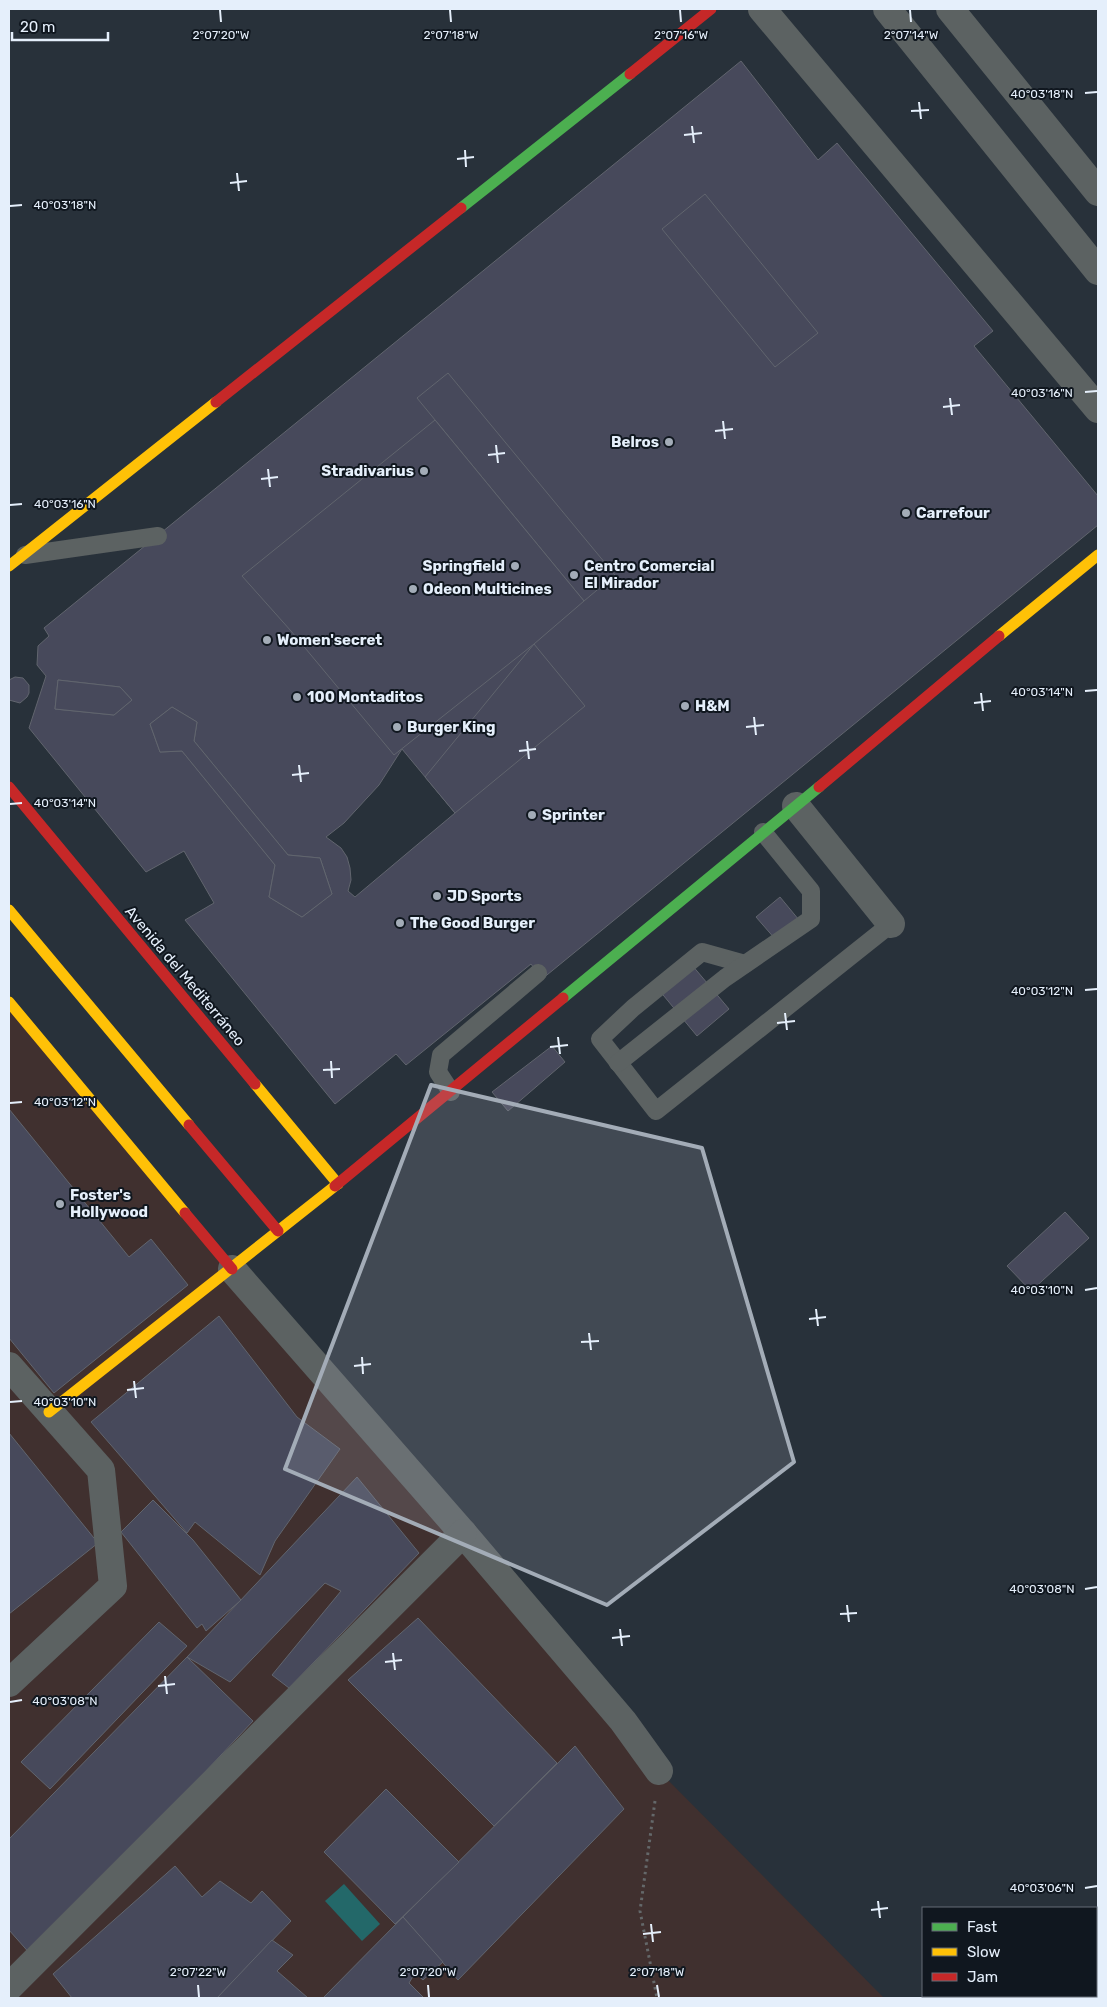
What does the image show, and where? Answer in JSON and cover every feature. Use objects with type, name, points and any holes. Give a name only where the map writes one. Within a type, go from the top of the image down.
[{"type":"street","points":[[15,561],[711,9]]},
{"type":"street","points":[[762,9],[1098,409]]},
{"type":"street","points":[[887,9],[1098,271]]},
{"type":"street","points":[[950,9],[1098,192]]},
{"type":"street","points":[[49,1412],[232,1269],[451,1092],[796,806],[875,738],[1098,555]]},
{"type":"street","name":"Avenida del Mediterráneo","points":[[9,787],[338,1184]]},
{"type":"street","points":[[796,806],[891,924]]},
{"type":"street","points":[[9,910],[278,1231]]},
{"type":"street","points":[[9,1002],[232,1269],[463,1533],[624,1721],[659,1771]]},
{"type":"street","points":[[9,1366],[101,1470],[113,1586],[9,1683]]},
{"type":"street","points":[[9,1987],[463,1533]]},
{"type":"street","points":[[9,1995],[12,1998]]},
{"type":"lane","points":[[15,561],[158,536]]},
{"type":"lane","points":[[618,1063],[725,978],[810,919],[811,891],[763,832]]},
{"type":"lane","points":[[745,964],[702,952],[633,1008],[600,1039],[656,1111],[891,924]]},
{"type":"lane","points":[[451,1092],[438,1072],[440,1055],[538,973]]},
{"type":"path","points":[[657,1998],[640,1911],[659,1771]]},
{"type":"highlighted area","points":[[431,1085],[702,1148],[794,1462],[607,1605],[285,1469]]},
{"type":"shaded area","points":[[9,1002],[659,1771],[884,1998],[9,1998]]},
{"type":"shaded area","points":[[344,1884],[380,1924],[362,1941],[325,1901]]},
{"type":"building","name":"Centro Comercial El Mirador","points":[[741,61],[818,160],[837,143],[993,331],[974,346],[1098,496],[1098,525],[542,979],[531,964],[406,1065],[396,1054],[335,1104],[185,920],[214,903],[184,851],[146,872],[29,728],[46,676],[37,665],[38,646],[49,636],[44,628]],"holes":[[[58,680],[120,687],[132,700],[114,715],[55,709]],[[172,707],[197,722],[194,741],[288,855],[320,858],[332,894],[302,917],[269,897],[275,865],[182,751],[160,752],[150,724]],[[402,749],[455,813],[355,897],[348,891],[351,880],[347,857],[341,848],[326,837],[344,823],[379,785]]]},
{"type":"building","points":[[705,194],[818,333],[775,367],[662,229]]},
{"type":"building","points":[[448,373],[615,575],[584,601],[417,398]]},
{"type":"building","name":"Odeon Multicines","points":[[435,420],[584,601],[534,644],[394,755],[291,631],[242,576]]},
{"type":"building","points":[[534,644],[585,706],[455,813],[425,777]]},
{"type":"building","points":[[15,677],[23,678],[29,685],[27,697],[20,703],[9,700],[9,680]]},
{"type":"building","points":[[58,680],[120,687],[132,700],[114,715],[55,709]]},
{"type":"building","points":[[172,707],[197,722],[194,741],[288,855],[320,858],[332,894],[302,917],[269,897],[275,865],[182,751],[160,752],[150,724]]},
{"type":"building","points":[[780,897],[799,920],[776,940],[756,917]]},
{"type":"building","points":[[686,958],[729,1009],[697,1036],[654,984]]},
{"type":"building","points":[[552,1046],[565,1062],[508,1111],[492,1092]]},
{"type":"building","points":[[9,1109],[129,1257],[151,1239],[188,1285],[54,1393],[9,1338]]},
{"type":"building","points":[[1065,1212],[1089,1238],[1031,1291],[1007,1266]]},
{"type":"building","points":[[219,1316],[297,1417],[340,1449],[275,1541],[260,1575],[195,1522],[187,1533],[91,1422]]},
{"type":"building","points":[[9,1433],[98,1543],[9,1614]]},
{"type":"building","points":[[357,1477],[419,1553],[289,1688],[272,1675],[341,1591],[325,1583],[230,1682],[187,1657]]},
{"type":"building","points":[[153,1500],[193,1540],[241,1600],[206,1631],[202,1624],[197,1628],[121,1532]]},
{"type":"building","points":[[418,1618],[557,1763],[494,1826],[348,1680]]},
{"type":"building","points":[[159,1622],[187,1646],[50,1789],[21,1762]]},
{"type":"building","points":[[187,1657],[253,1721],[32,1956],[9,1930],[9,1839]]},
{"type":"building","points":[[575,1746],[624,1809],[458,1980],[403,1917]]},
{"type":"building","points":[[386,1789],[459,1862],[395,1924],[324,1852]]},
{"type":"building","points":[[175,1866],[202,1897],[220,1881],[251,1903],[262,1891],[291,1921],[217,1998],[72,1998],[53,1974]]},
{"type":"building","points":[[403,1917],[443,1962],[423,1980],[415,1973],[409,1983],[424,1998],[323,1998]]},
{"type":"building","points":[[272,1940],[293,1955],[277,1971],[308,1998],[217,1998]]},
{"type":"traffic: fast","points":[[461,208],[630,74]]},
{"type":"traffic: fast","points":[[563,998],[819,787]]},
{"type":"traffic: slow","points":[[9,566],[216,402]]},
{"type":"traffic: slow","points":[[999,636],[1098,555]]},
{"type":"traffic: slow","points":[[9,910],[189,1125]]},
{"type":"traffic: slow","points":[[9,1002],[185,1213]]},
{"type":"traffic: slow","points":[[255,1084],[338,1184]]},
{"type":"traffic: slow","points":[[49,1412],[335,1186]]},
{"type":"traffic: jam","points":[[630,74],[711,9]]},
{"type":"traffic: jam","points":[[216,402],[461,208]]},
{"type":"traffic: jam","points":[[819,787],[999,636]]},
{"type":"traffic: jam","points":[[9,787],[255,1084]]},
{"type":"traffic: jam","points":[[335,1186],[563,998]]},
{"type":"traffic: jam","points":[[189,1125],[278,1231]]},
{"type":"traffic: jam","points":[[185,1213],[232,1269]]},
{"type":"place","name":"Belros","points":[[669,442]]},
{"type":"place","name":"Stradivarius","points":[[424,471]]},
{"type":"place","name":"Carrefour","points":[[906,513]]},
{"type":"place","name":"Springfield","points":[[515,566]]},
{"type":"place","name":"Centro Comercial El Mirador","points":[[574,575]]},
{"type":"place","name":"Odeon Multicines","points":[[413,589]]},
{"type":"place","name":"Women'secret","points":[[267,640]]},
{"type":"place","name":"100 Montaditos","points":[[297,697]]},
{"type":"place","name":"H&M","points":[[685,706]]},
{"type":"place","name":"Burger King","points":[[397,727]]},
{"type":"place","name":"Sprinter","points":[[532,815]]},
{"type":"place","name":"JD Sports","points":[[437,896]]},
{"type":"place","name":"The Good Burger","points":[[400,923]]},
{"type":"place","name":"Foster's Hollywood","points":[[60,1204]]}]
